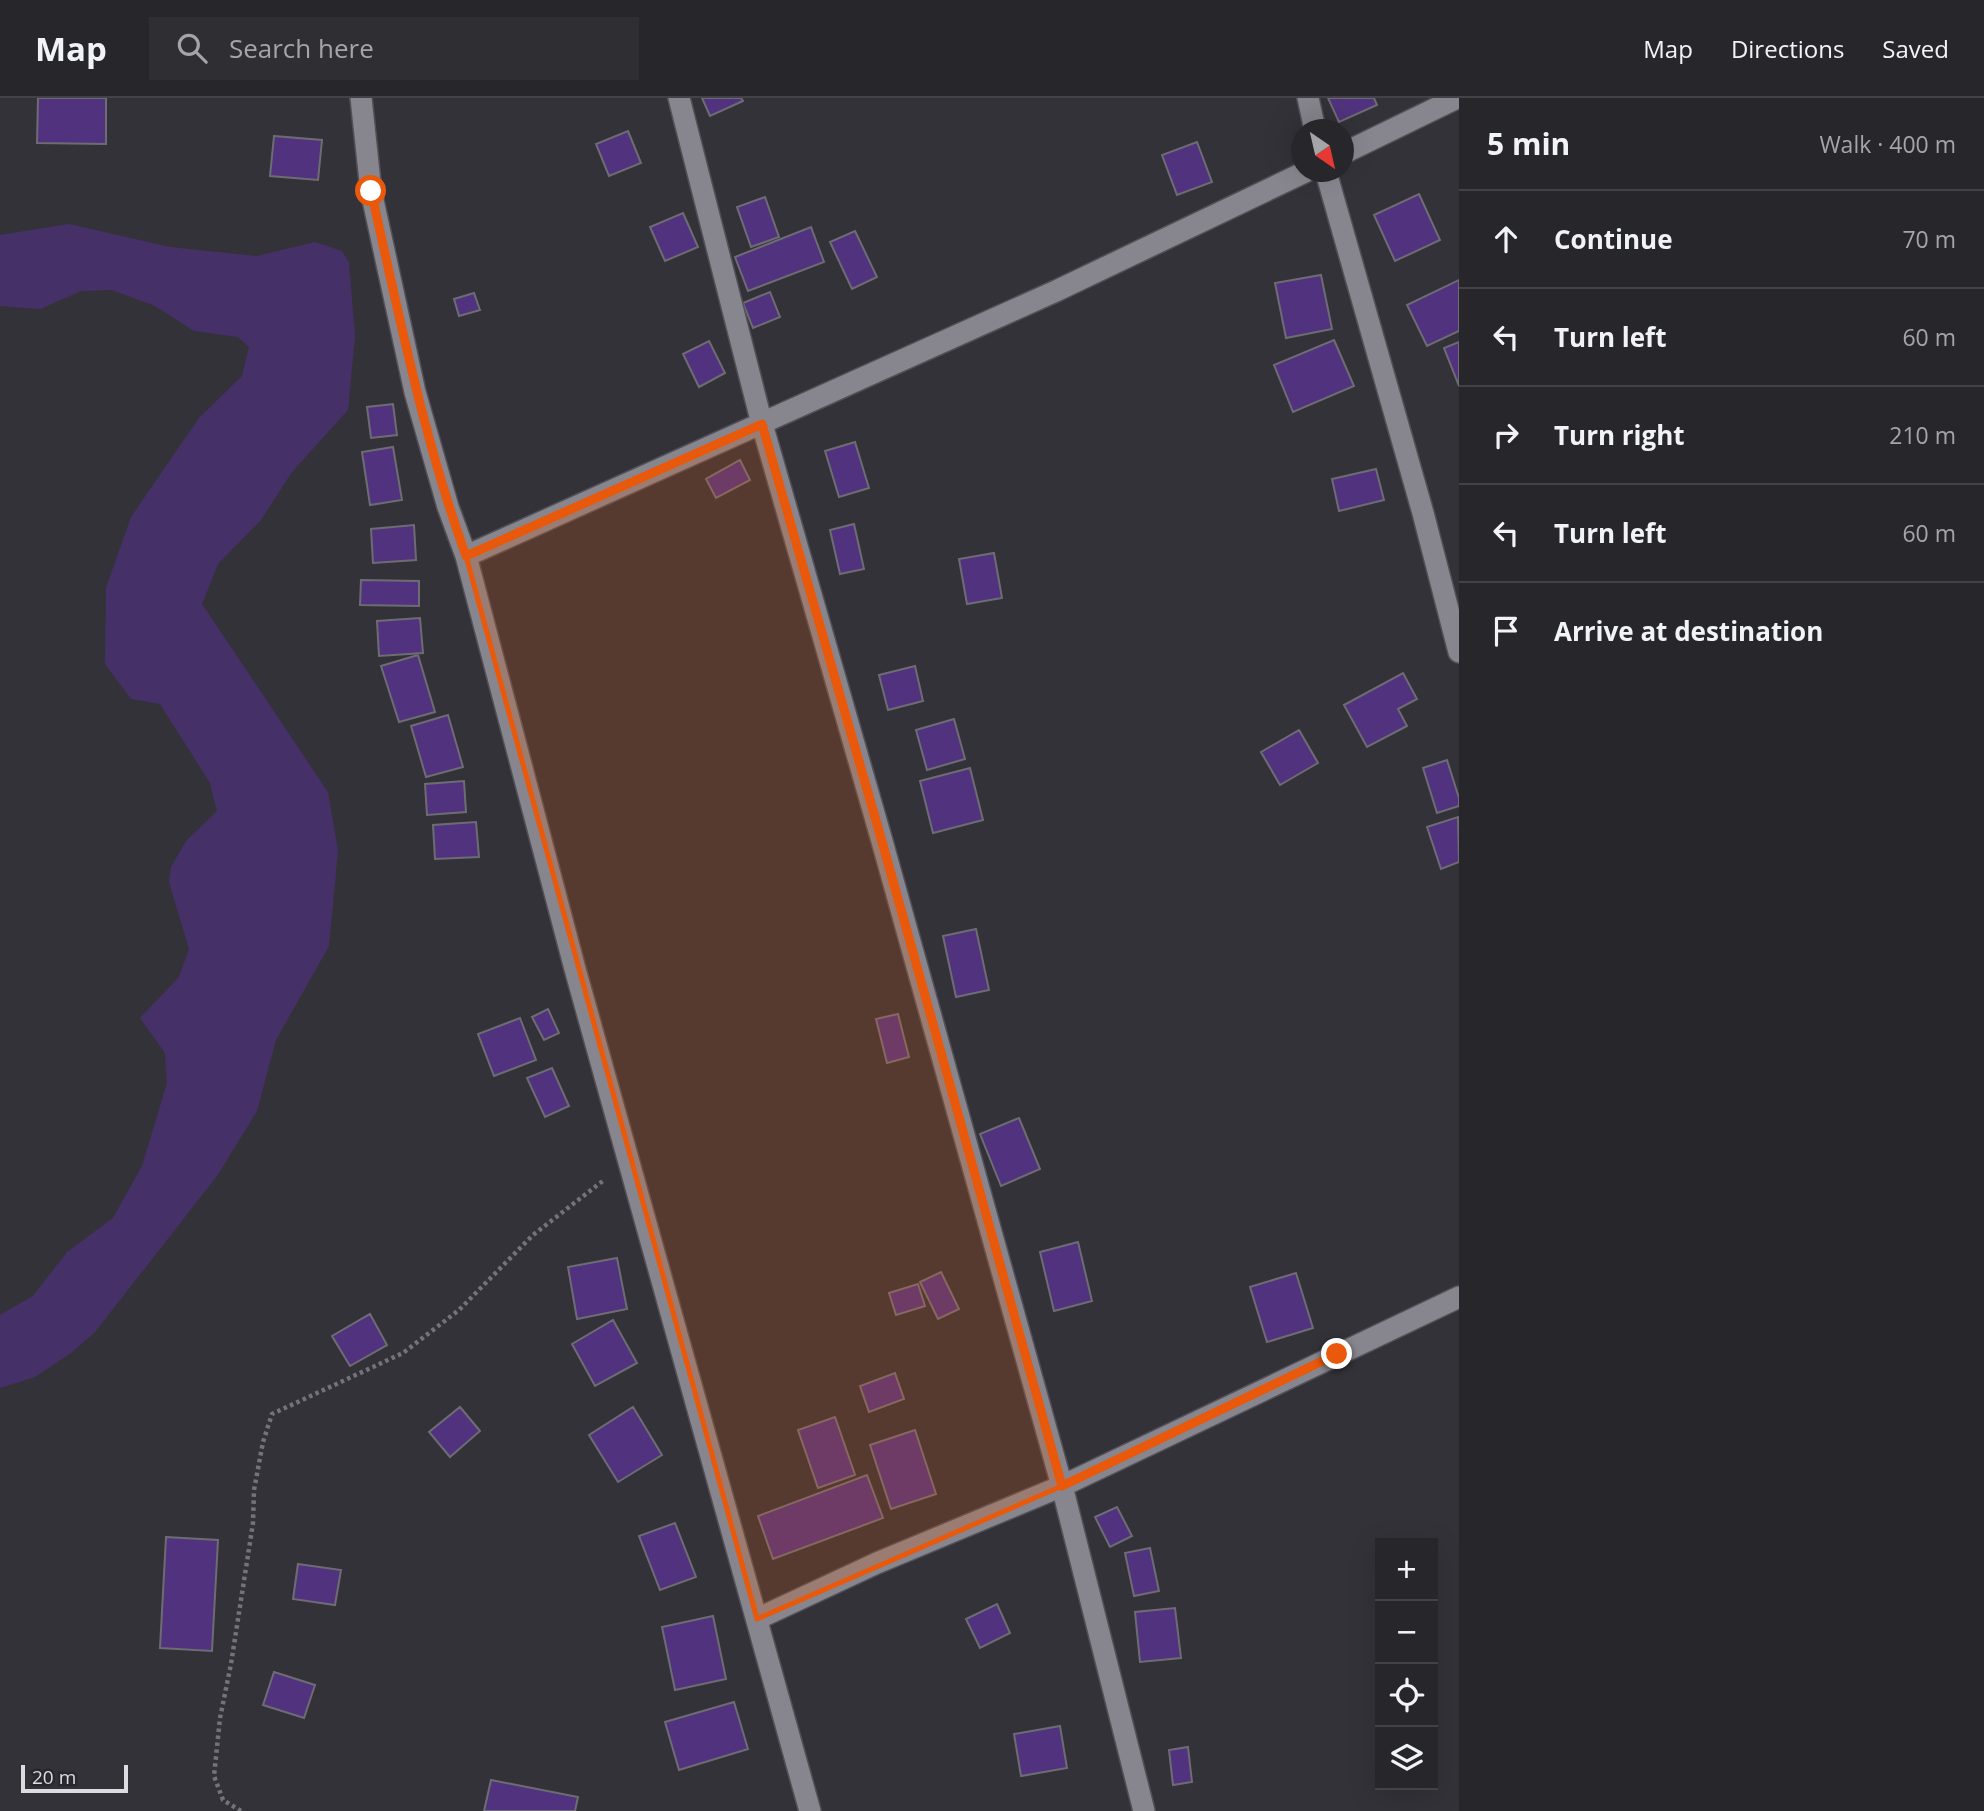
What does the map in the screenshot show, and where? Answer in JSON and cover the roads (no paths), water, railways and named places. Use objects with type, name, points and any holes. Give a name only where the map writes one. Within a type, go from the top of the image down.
[{"type":"street","points":[[361,98],[371,191],[415,392],[448,507],[466,556],[575,969],[810,1811]]},
{"type":"street","points":[[679,98],[762,424],[882,841],[1062,1486],[1144,1811]]},
{"type":"street","points":[[1308,98],[1313,119]]},
{"type":"street","points":[[1354,148],[1458,98]]},
{"type":"street","points":[[466,556],[1192,228],[1291,179]]},
{"type":"street","points":[[1329,182],[1423,513],[1459,653]]},
{"type":"street","points":[[757,1619],[877,1563],[1062,1486],[1459,1297]]}]
